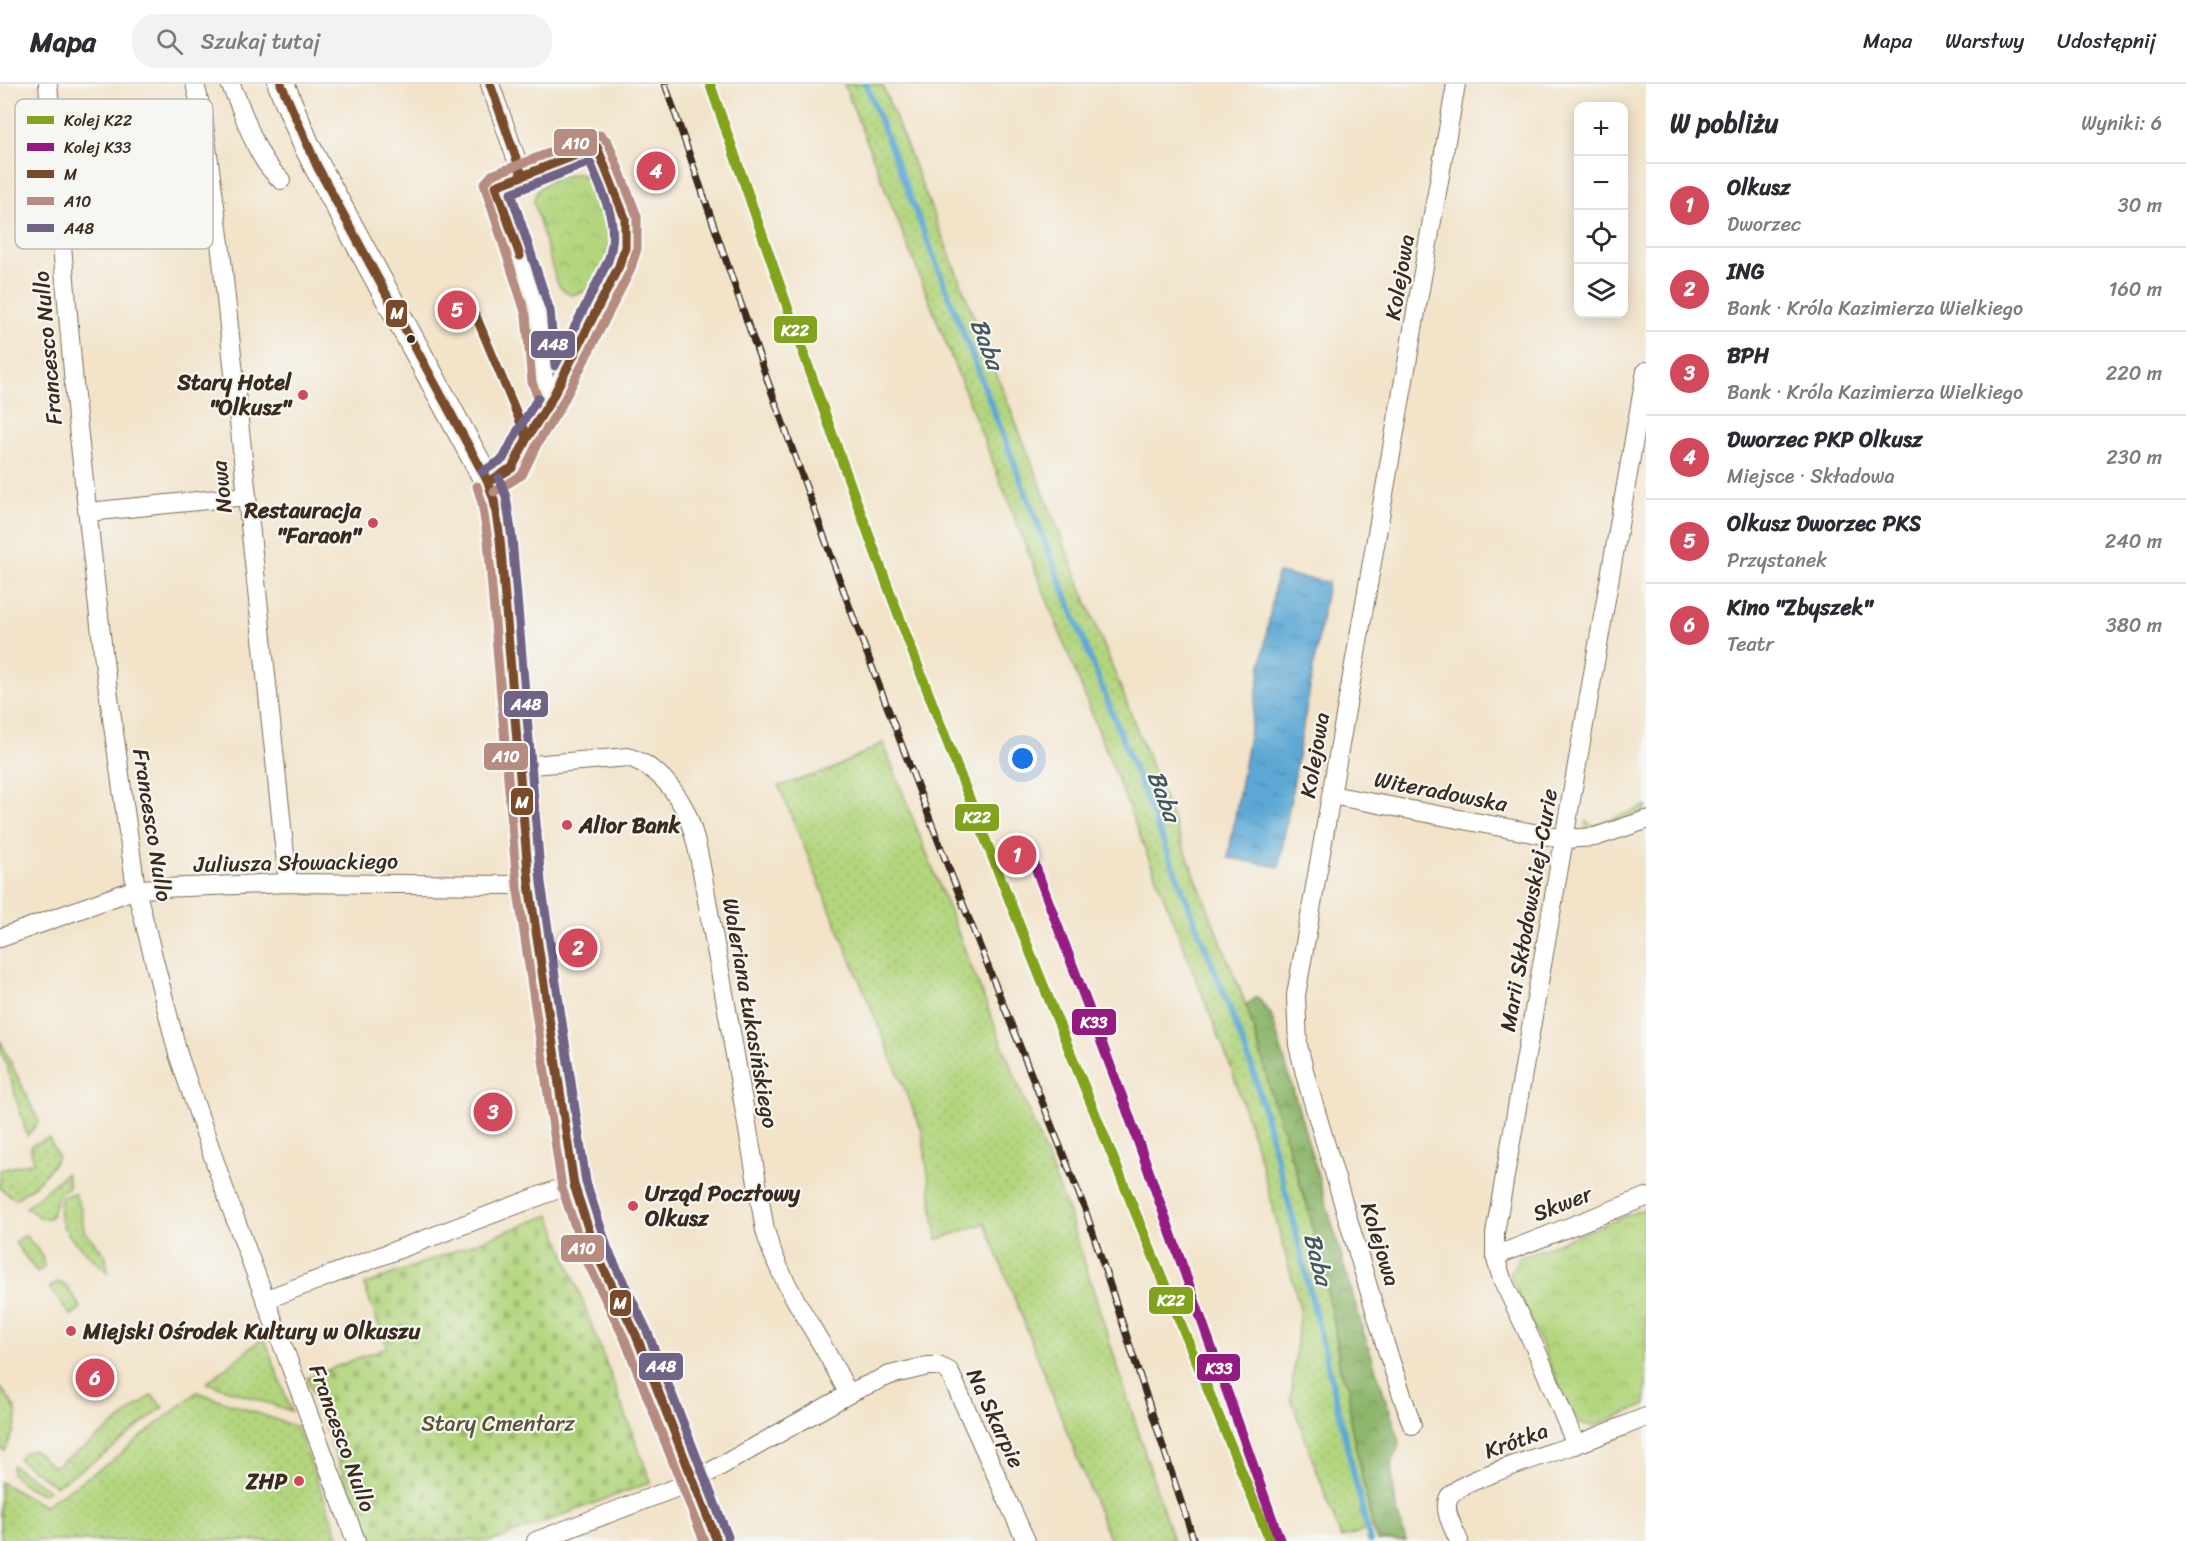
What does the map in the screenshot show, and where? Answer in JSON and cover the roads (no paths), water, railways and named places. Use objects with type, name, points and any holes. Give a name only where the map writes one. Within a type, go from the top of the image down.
[{"type":"street","name":"Francesco Nullo","points":[[48,84],[49,99]]},
{"type":"street","points":[[230,84],[259,153],[269,170],[281,180]]},
{"type":"street","points":[[281,84],[317,166],[488,482],[494,500],[500,539],[529,884],[574,1185],[597,1255],[636,1335],[717,1541]]},
{"type":"street","points":[[490,84],[522,175]]},
{"type":"street","name":"Kolejowa","points":[[1412,1425],[1386,1347],[1298,1045],[1296,995],[1456,84]]},
{"type":"street","points":[[488,482],[512,468],[527,438],[551,400],[619,267],[625,248],[625,218],[597,147],[496,186],[538,313],[544,380],[551,400]]},
{"type":"street","name":"Nowa","points":[[213,191],[288,883]]},
{"type":"street","name":"Francesco Nullo","points":[[62,249],[77,418],[104,661],[136,889],[178,1054],[227,1197],[356,1541]]},
{"type":"street","name":"Marii Skłodowskiej-Curie","points":[[1576,1445],[1538,1354],[1502,1279],[1495,1256],[1495,1233],[1646,371]]},
{"type":"street","points":[[88,512],[247,496]]},
{"type":"street","name":"Waleriana Łukasińskiego","points":[[520,766],[628,757],[644,762],[657,773],[670,786],[685,810],[699,858],[770,1252],[852,1392]]},
{"type":"street","name":"Witeradowska","points":[[1331,795],[1565,838],[1595,837],[1646,820]]},
{"type":"street","name":"Juliusza Słowackiego","points":[[0,938],[136,889],[288,883],[529,884]]},
{"type":"street","points":[[267,1299],[574,1185]]},
{"type":"street","name":"Skwer","points":[[1495,1256],[1646,1197]]},
{"type":"street","name":"Na Skarpie","points":[[852,1392],[890,1375],[928,1366],[939,1366],[949,1371],[1026,1541]]},
{"type":"street","points":[[536,1541],[694,1481],[852,1392]]},
{"type":"street","name":"Krótka","points":[[1459,1541],[1447,1507],[1450,1495],[1464,1485],[1646,1417]]},
{"type":"water","points":[[1277,573],[1328,582],[1279,867],[1228,858]]},
{"type":"waterway","name":"Baba","points":[[866,84],[1254,1073],[1292,1216],[1370,1541]]},
{"type":"railway","points":[[665,84],[768,382],[855,622],[947,864],[1085,1209],[1194,1541]]},
{"type":"rail line","name":"K22","points":[[710,84],[886,582],[956,765],[1270,1541]]},
{"type":"rail line","name":"K33","points":[[1029,850],[1127,1110],[1280,1541]]},
{"type":"place","name":"Dworzec PKP Olkusz","points":[[656,171]]},
{"type":"place","name":"Olkusz Dworzec PKS","points":[[457,310]]},
{"type":"place","name":"Stary Hotel \"Olkusz\"","points":[[303,395]]},
{"type":"place","name":"Restauracja \"Faraon\"","points":[[373,523]]},
{"type":"place","name":"Alior Bank","points":[[567,825]]},
{"type":"place","name":"Olkusz","points":[[1017,855]]},
{"type":"place","name":"ING","points":[[578,948]]},
{"type":"place","name":"BPH","points":[[493,1112]]},
{"type":"place","name":"Urząd Pocztowy Olkusz","points":[[633,1206]]},
{"type":"place","name":"Miejski Ośrodek Kultury w Olkuszu","points":[[71,1331]]},
{"type":"place","name":"Kino \"Zbyszek\"","points":[[95,1378]]},
{"type":"place","name":"ZHP","points":[[299,1481]]},
{"type":"park label","name":"Stary Cmentarz","points":[[498,1423]]}]
